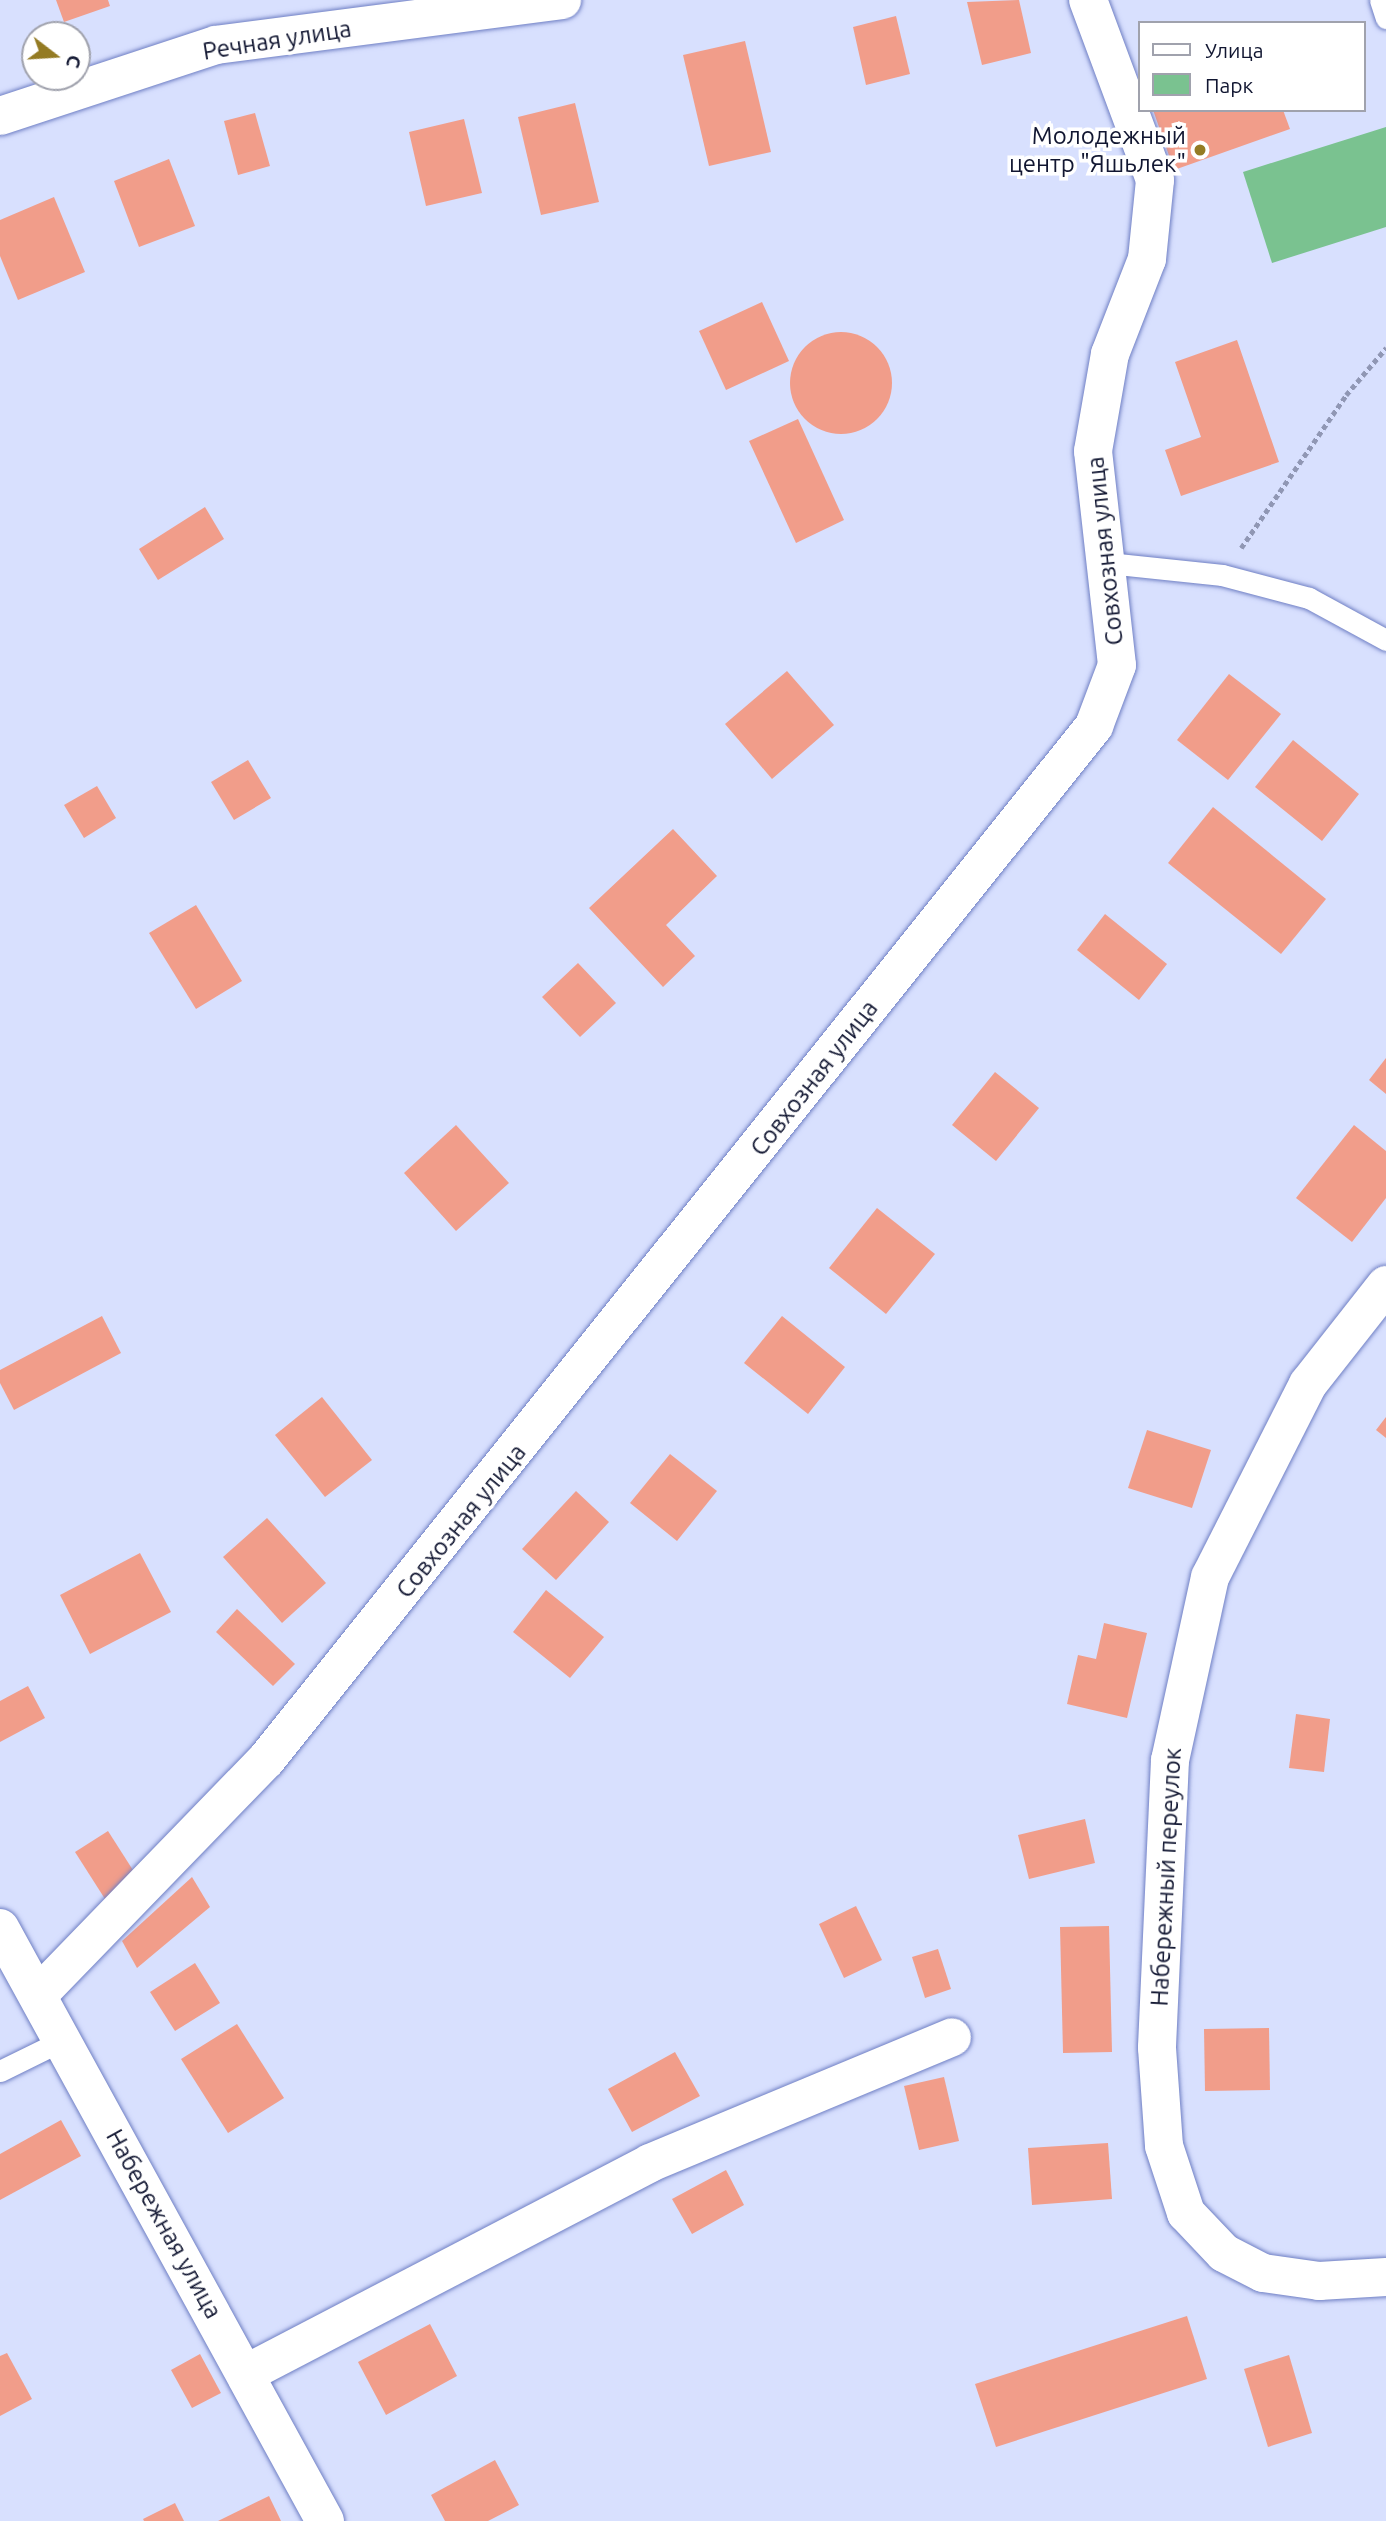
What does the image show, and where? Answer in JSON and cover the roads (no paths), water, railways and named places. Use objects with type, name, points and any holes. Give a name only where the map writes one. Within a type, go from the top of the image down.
[{"type":"street","name":"Речная улица","points":[[0,116],[216,45],[562,0]]},
{"type":"street","name":"Совхозная улица","points":[[38,1995],[266,1760],[1094,726],[1118,665],[1093,451],[1099,397],[1110,354],[1147,259],[1155,180],[1088,0]]},
{"type":"street","name":"Набережный переулок","points":[[1386,1285],[1308,1384],[1210,1577],[1170,1760],[1157,2048],[1164,2146],[1186,2213],[1224,2253],[1263,2273],[1319,2281],[1386,2277]]},
{"type":"street","name":"Набережная улица","points":[[0,1928],[247,2373],[324,2521]]},
{"type":"street","points":[[247,2373],[650,2163],[952,2037]]},
{"type":"lane","points":[[1380,0],[1386,18]]},
{"type":"lane","points":[[1108,563],[1222,575],[1309,597],[1386,640]]},
{"type":"lane","points":[[0,2071],[62,2040]]},
{"type":"place","name":"Молодежный центр \"Яшьлек\"","points":[[1200,150]]}]
